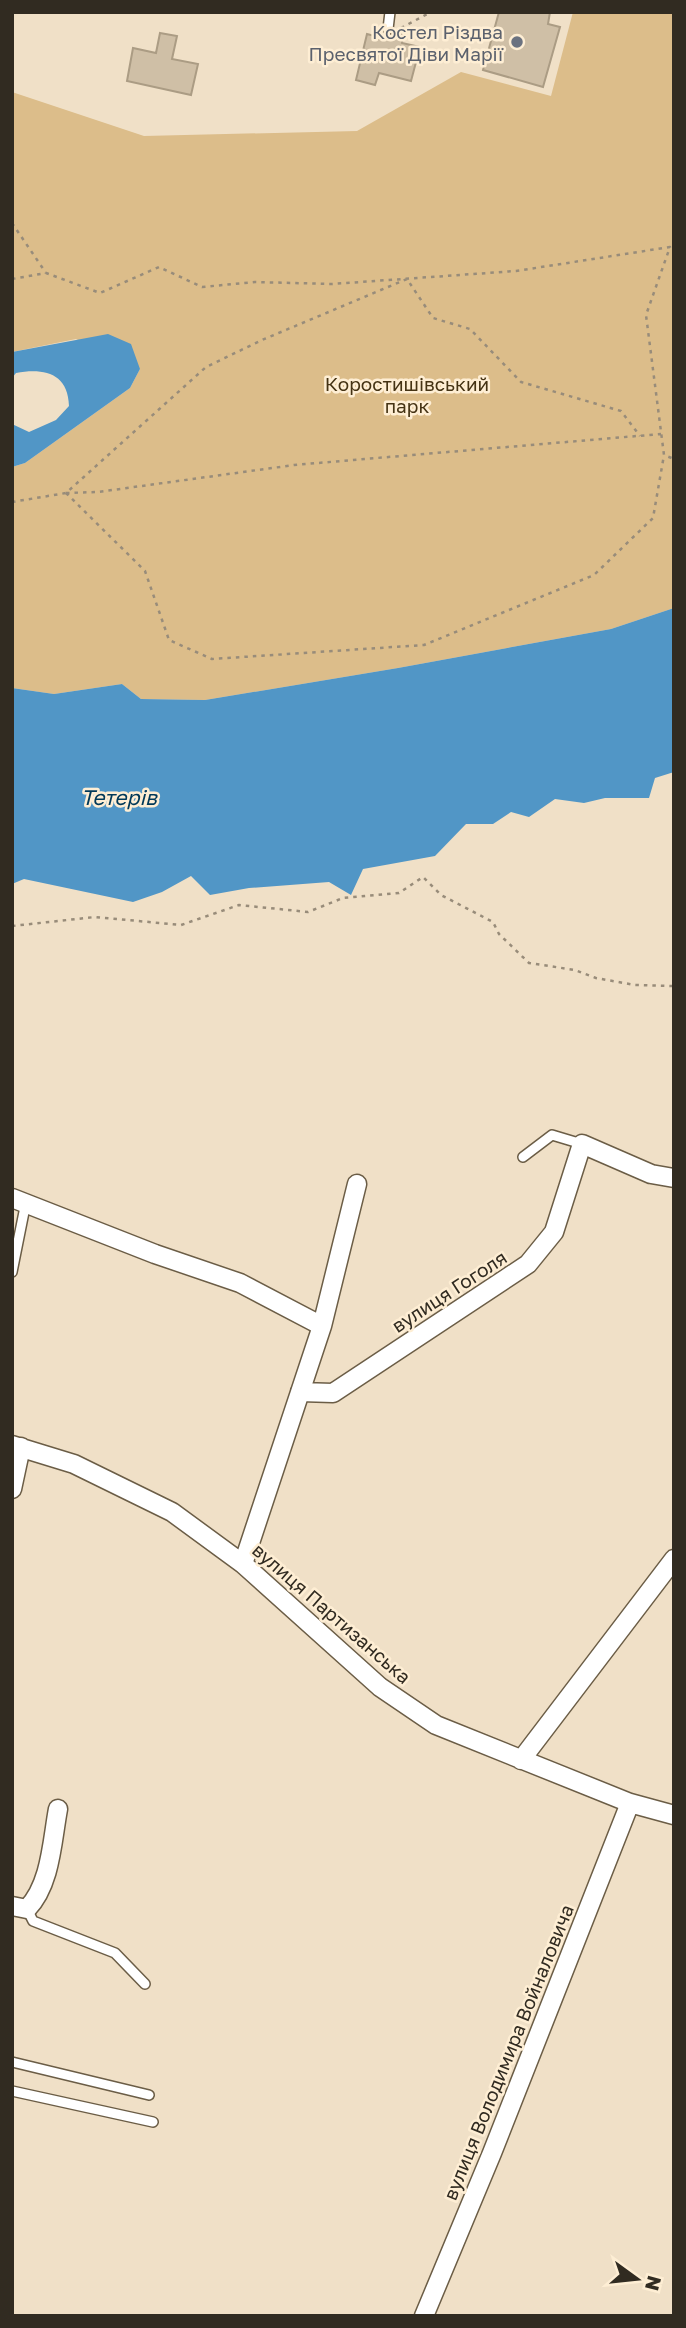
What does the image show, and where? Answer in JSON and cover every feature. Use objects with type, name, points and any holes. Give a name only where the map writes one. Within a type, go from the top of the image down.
[{"type":"street","points":[[582,1144],[651,1174],[674,1178]]},
{"type":"street","name":"вулиця Гоголя","points":[[300,1392],[333,1393],[528,1264],[554,1232],[582,1144]]},
{"type":"street","points":[[243,1564],[322,1326],[357,1184]]},
{"type":"street","points":[[19,1200],[155,1254],[240,1283],[322,1326]]},
{"type":"street","points":[[12,1489],[17,1446]]},
{"type":"street","name":"вулиця Партизанська","points":[[17,1446],[74,1464],[172,1512],[243,1564],[380,1686],[436,1725],[630,1803],[674,1815]]},
{"type":"street","points":[[521,1760],[674,1559]]},
{"type":"street","name":"вулиця Володимира Войналовича","points":[[424,2316],[497,2140],[630,1803]]},
{"type":"street","points":[[20,1907],[37,1898],[47,1866],[58,1809]]},
{"type":"lane","points":[[388,29],[390,12]]},
{"type":"lane","points":[[523,1157],[552,1135],[582,1144]]},
{"type":"lane","points":[[12,1272],[19,1200]]},
{"type":"lane","points":[[20,1907],[33,1921],[114,1953],[145,1984]]},
{"type":"lane","points":[[12,2062],[149,2095]]},
{"type":"lane","points":[[12,2091],[153,2122]]},
{"type":"path","points":[[388,29],[400,29],[431,12]]},
{"type":"path","points":[[12,223],[46,273]]},
{"type":"path","points":[[12,279],[46,273],[100,293],[159,267],[202,287],[255,282],[332,284],[516,271],[672,246],[646,315],[664,455],[653,518],[594,575],[424,645],[212,659],[169,640],[145,571],[66,493]]},
{"type":"path","points":[[407,279],[433,318],[470,329],[521,382],[621,411],[640,436]]},
{"type":"path","points":[[66,493],[206,367],[262,340],[407,279]]},
{"type":"path","points":[[12,502],[294,466],[661,434]]},
{"type":"path","points":[[664,455],[674,459]]},
{"type":"path","points":[[12,926],[95,917],[181,925],[239,905],[308,912],[343,898],[399,893],[423,877],[441,895],[493,922],[499,934],[528,963],[575,970],[596,978],[635,985],[674,986]]},
{"type":"green space","name":"Коростишівський парк","points":[[573,12],[674,12],[674,608],[611,629],[205,700],[141,699],[122,684],[54,694],[12,688],[12,467],[25,463],[130,388],[140,369],[76,339],[12,352],[12,92],[144,136],[357,131],[461,72],[551,96]]},
{"type":"water","points":[[108,334],[131,344],[140,369],[130,388],[25,463],[12,467],[12,424],[29,432],[56,420],[69,406],[64,386],[53,375],[36,371],[16,373],[12,378],[12,352]]},
{"type":"water","name":"Тетерів","points":[[674,608],[674,772],[655,778],[649,798],[605,798],[584,803],[555,799],[529,817],[511,812],[493,824],[466,824],[435,856],[363,869],[351,895],[329,882],[249,888],[210,895],[191,876],[162,892],[133,902],[24,879],[12,884],[12,688],[54,694],[122,684],[141,699],[205,700],[611,629]]},
{"type":"building","points":[[499,12],[550,12],[548,24],[560,27],[543,87],[483,70]]},
{"type":"building","points":[[160,33],[177,36],[172,59],[198,64],[191,95],[127,81],[133,48],[156,53]]},
{"type":"building","points":[[394,33],[403,35],[402,43],[420,47],[411,81],[379,73],[375,85],[356,80],[367,34],[386,39],[386,36]]},
{"type":"place","name":"Костел Різдва Пресвятої Діви Марії","points":[[517,42]]}]
